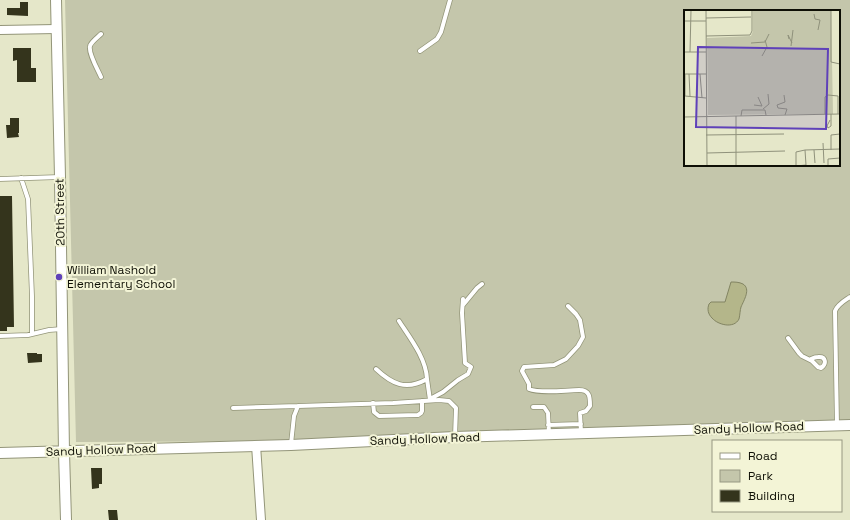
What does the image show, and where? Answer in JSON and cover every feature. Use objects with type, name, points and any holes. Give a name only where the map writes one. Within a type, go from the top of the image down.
[{"type":"street","name":"20th Street","points":[[56,0],[66,520]]},
{"type":"street","points":[[0,30],[56,29]]},
{"type":"street","name":"Sandy Hollow Road","points":[[0,453],[64,452],[455,437],[581,428],[850,425]]},
{"type":"street","points":[[256,445],[261,520]]},
{"type":"lane","points":[[420,51],[437,39],[441,32],[450,0]]},
{"type":"lane","points":[[101,34],[90,44],[89,47],[101,77]]},
{"type":"lane","points":[[0,179],[60,177]]},
{"type":"lane","points":[[21,178],[28,199],[32,334]]},
{"type":"lane","points":[[463,305],[482,284]]},
{"type":"lane","points":[[837,425],[835,311],[840,303],[850,297]]},
{"type":"lane","points":[[430,400],[468,374],[471,367],[465,363],[462,312],[463,299]]},
{"type":"lane","points":[[568,306],[580,320],[583,337],[578,346],[566,358],[554,365],[524,367],[522,371],[529,384],[529,389],[532,390],[584,390],[589,395],[590,406],[586,411],[580,413],[581,428]]},
{"type":"lane","points":[[399,321],[423,360],[427,373],[430,400]]},
{"type":"lane","points":[[0,336],[32,334],[48,330],[62,329]]},
{"type":"lane","points":[[788,338],[802,356],[810,359],[821,368],[824,366],[824,359],[821,357],[811,359]]},
{"type":"lane","points":[[376,369],[383,376],[399,385],[420,383],[427,378]]},
{"type":"lane","points":[[233,408],[430,400],[449,401],[456,408],[455,437]]},
{"type":"lane","points":[[373,403],[374,412],[379,416],[421,413],[422,401]]},
{"type":"lane","points":[[291,444],[294,416],[298,406]]},
{"type":"lane","points":[[533,407],[544,408],[548,413],[548,430]]},
{"type":"green space","points":[[65,0],[850,0],[850,421],[292,441],[76,442]]},
{"type":"shaded area","points":[[731,282],[743,284],[747,292],[741,307],[739,319],[734,324],[726,325],[718,323],[712,318],[708,308],[711,302],[725,302]]},
{"type":"building","points":[[20,2],[28,2],[28,16],[7,15],[7,8],[20,8]]},
{"type":"building","points":[[13,48],[31,48],[31,68],[36,68],[36,82],[17,82],[17,60],[13,61]]},
{"type":"building","points":[[10,118],[19,118],[19,137],[7,138],[6,125],[10,125]]},
{"type":"building","points":[[0,196],[12,196],[14,327],[7,327],[7,331],[0,331]]},
{"type":"building","points":[[27,353],[42,354],[42,362],[28,363]]},
{"type":"building","points":[[91,468],[102,468],[102,484],[99,484],[99,488],[92,489]]},
{"type":"building","points":[[108,510],[117,510],[118,520],[109,520]]},
{"type":"place","name":"William Nashold Elementary School","points":[[59,277]]}]
